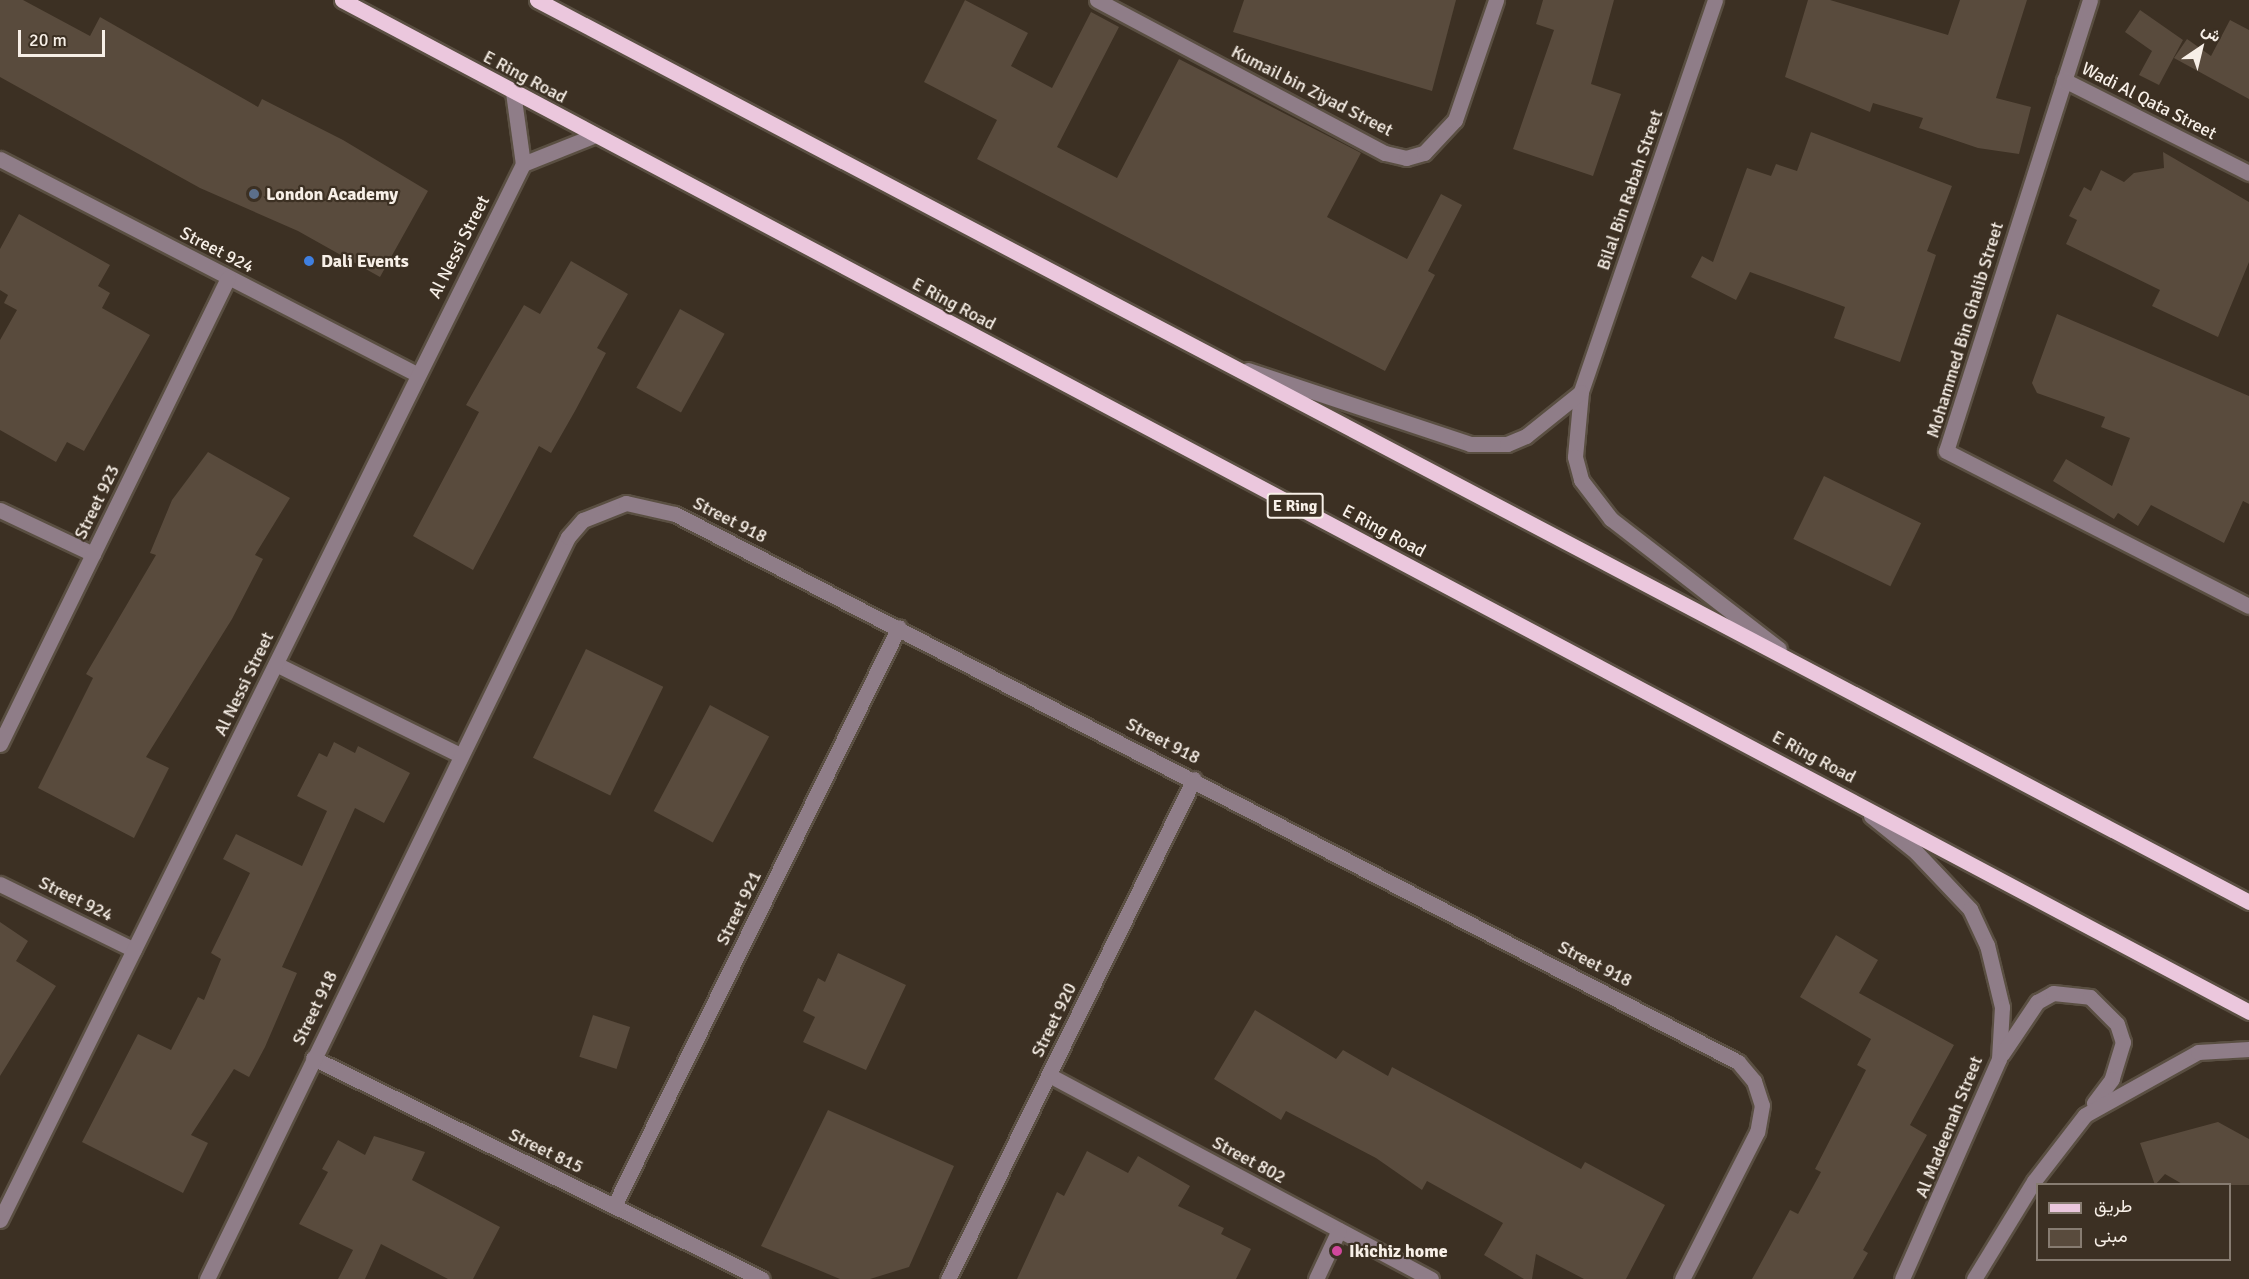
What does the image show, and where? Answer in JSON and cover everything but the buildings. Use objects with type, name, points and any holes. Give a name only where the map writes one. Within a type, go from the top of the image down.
[{"type":"main road","name":"E Ring Road","points":[[342,0],[593,136],[1842,794],[2249,1012]]},
{"type":"main road","points":[[537,0],[1204,355],[2249,902]]},
{"type":"street","name":"Kumail bin Ziyad Street","points":[[1096,0],[1384,153],[1406,158],[1424,153],[1455,120],[1496,0]]},
{"type":"street","name":"Bilal Bin Rabah Street","points":[[1715,0],[1581,392],[1575,457],[1581,480],[1598,506],[1802,667]]},
{"type":"street","name":"Mohammed Bin Ghalib Street","points":[[2090,0],[1946,451],[2249,606]]},
{"type":"street","name":"Wadi Al Qata Street","points":[[2064,80],[2249,173]]},
{"type":"street","points":[[513,93],[523,165],[593,136]]},
{"type":"street","name":"Street 924","points":[[0,159],[416,374]]},
{"type":"street","name":"Al Nessi Street","points":[[0,1220],[276,664],[416,374],[523,165]]},
{"type":"street","name":"Street 923","points":[[0,744],[228,278]]},
{"type":"street","points":[[1204,355],[1470,444],[1507,444],[1526,436],[1581,392]]},
{"type":"street","name":"Street 918","points":[[207,1279],[568,537],[603,508],[626,503],[675,514],[1194,779],[1738,1062],[1754,1081],[1762,1105],[1757,1132],[1682,1279]]},
{"type":"street","points":[[0,510],[93,554]]},
{"type":"street","name":"Street 921","points":[[614,1206],[899,627]]},
{"type":"street","points":[[276,664],[460,755]]},
{"type":"street","name":"Street 920","points":[[948,1279],[1194,779]]},
{"type":"street","name":"Al Madeenah Street","points":[[1842,794],[1916,852],[1970,909],[1998,978],[2000,1059],[1902,1279]]},
{"type":"street","name":"Street 924","points":[[0,884],[134,950]]},
{"type":"street","points":[[1974,1279],[2034,1181],[2112,1079],[2123,1042],[2117,1024],[2090,997],[2053,993],[2037,1002],[2000,1059]]},
{"type":"street","points":[[2085,1115],[2198,1052],[2249,1048]]},
{"type":"street","name":"Street 815","points":[[313,1058],[762,1279]]},
{"type":"street","name":"Street 802","points":[[1048,1075],[1431,1279]]},
{"type":"street","points":[[1316,1279],[1339,1230]]},
{"type":"place","name":"London Academy","points":[[254,194]]},
{"type":"place","name":"Dali Events","points":[[309,261]]},
{"type":"place","name":"Ikichiz home","points":[[1337,1251]]}]
